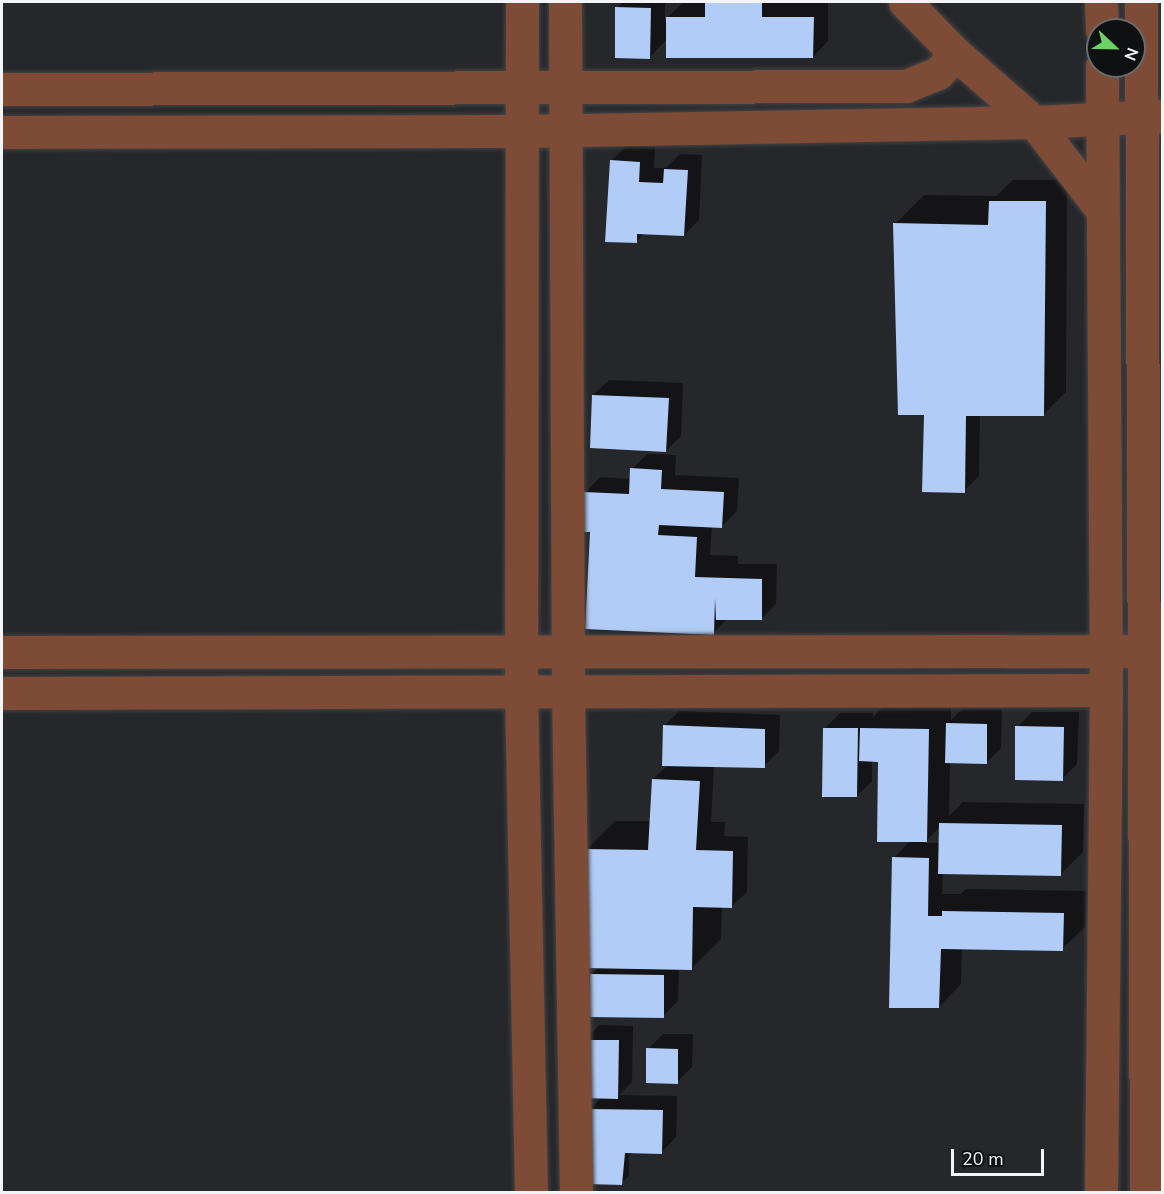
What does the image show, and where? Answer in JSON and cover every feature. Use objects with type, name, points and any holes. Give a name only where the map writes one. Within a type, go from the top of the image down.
[{"type":"street","points":[[522,2],[521,691],[531,1192]]},
{"type":"street","points":[[565,2],[567,651],[576,1192]]},
{"type":"street","points":[[905,2],[956,54],[1034,122],[1102,210]]},
{"type":"street","points":[[1101,2],[1102,18]]},
{"type":"street","points":[[1141,2],[1152,116],[1146,651],[1146,1192]]},
{"type":"street","points":[[2,89],[906,86],[938,73],[956,54]]},
{"type":"street","points":[[1101,1192],[1107,690],[1102,78]]},
{"type":"street","points":[[2,132],[522,131],[1034,122],[1152,116]]},
{"type":"street","points":[[2,652],[1146,651]]},
{"type":"street","points":[[2,693],[1107,690]]},
{"type":"building","points":[[705,2],[762,2],[762,17],[814,17],[813,58],[666,58],[666,17],[705,17]]},
{"type":"building","points":[[615,7],[651,8],[650,59],[615,58]]},
{"type":"building","points":[[610,160],[640,162],[639,182],[663,183],[664,169],[688,170],[684,236],[637,234],[637,243],[605,242]]},
{"type":"building","points":[[989,201],[1046,201],[1044,416],[966,416],[965,493],[922,492],[924,415],[898,415],[893,223],[988,225]]},
{"type":"building","points":[[592,395],[669,398],[666,452],[590,448]]},
{"type":"building","points":[[630,468],[662,470],[661,489],[724,492],[722,528],[659,525],[658,535],[697,537],[695,577],[762,579],[762,620],[716,620],[715,598],[714,635],[585,629],[590,532],[582,532],[584,492],[629,494]]},
{"type":"building","points":[[946,723],[987,724],[987,764],[945,763]]},
{"type":"building","points":[[663,725],[765,729],[765,768],[662,766]]},
{"type":"building","points":[[1015,726],[1064,727],[1063,781],[1015,780]]},
{"type":"building","points":[[823,728],[858,728],[857,797],[822,797]]},
{"type":"building","points":[[860,728],[929,729],[927,842],[877,842],[878,762],[859,761]]},
{"type":"building","points":[[652,779],[700,781],[696,850],[733,851],[732,908],[693,907],[692,970],[582,968],[585,849],[648,850]]},
{"type":"building","points":[[939,823],[1062,825],[1061,876],[938,874]]},
{"type":"building","points":[[892,857],[929,858],[928,916],[942,916],[942,911],[1064,913],[1063,951],[941,949],[939,1008],[889,1008]]},
{"type":"building","points":[[590,974],[664,975],[664,1018],[589,1017]]},
{"type":"building","points":[[583,1040],[619,1040],[618,1099],[582,1098]]},
{"type":"building","points":[[646,1048],[678,1049],[678,1084],[646,1083]]},
{"type":"building","points":[[588,1109],[663,1110],[662,1154],[625,1153],[622,1185],[587,1184]]}]
